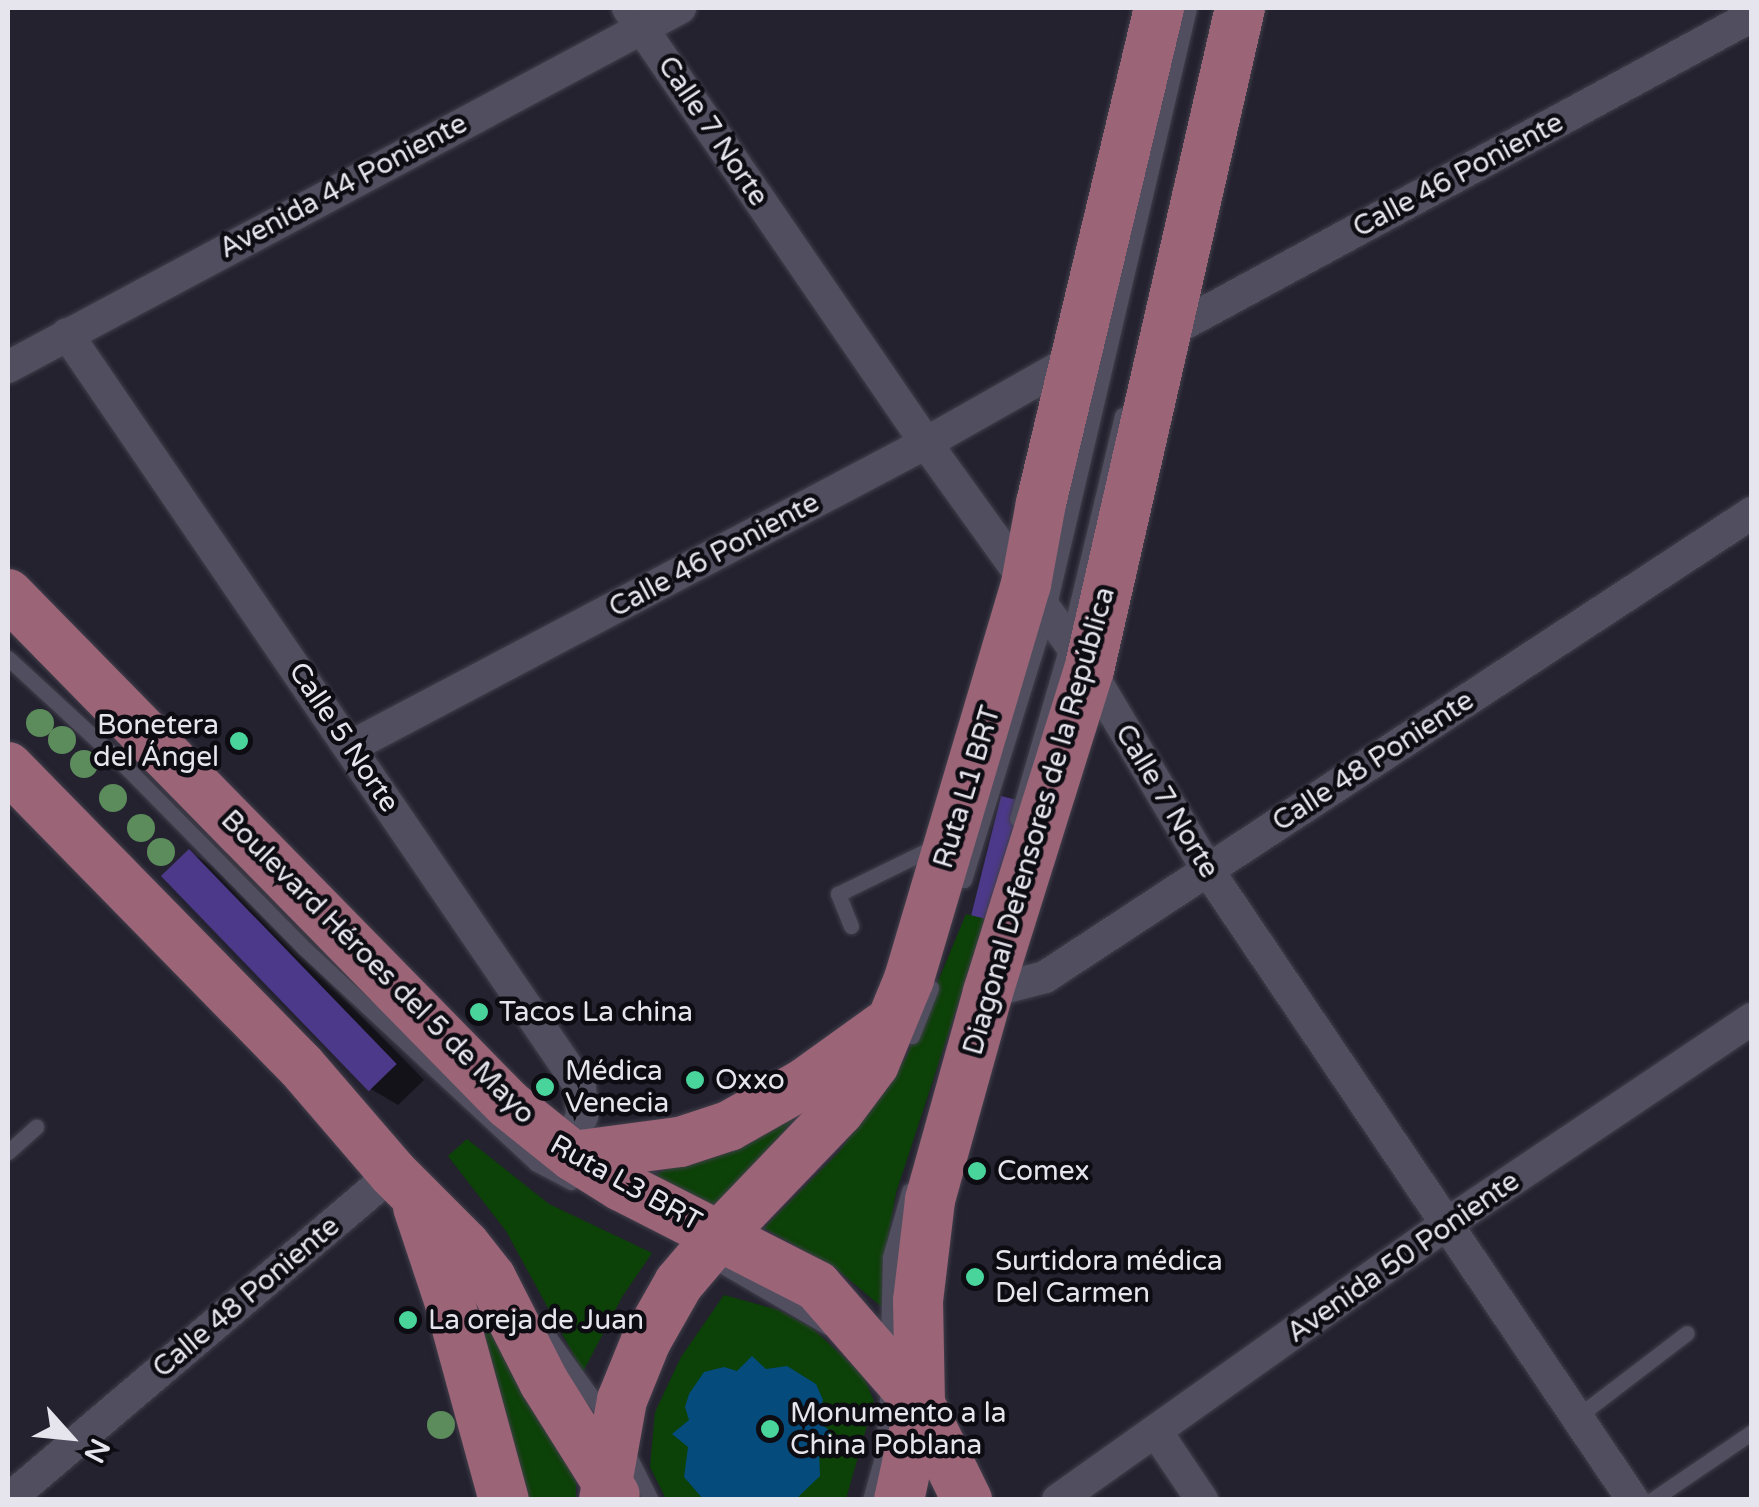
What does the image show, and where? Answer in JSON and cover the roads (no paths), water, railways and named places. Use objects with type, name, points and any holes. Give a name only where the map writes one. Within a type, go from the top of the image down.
[{"type":"main road","points":[[623,1476],[622,1400],[646,1342],[679,1284],[719,1252],[840,1110],[899,1033],[909,979],[951,839],[1037,599],[1076,358],[1159,8]]},
{"type":"main road","name":"Diagonal Defensores de la República","points":[[903,1398],[918,1302],[921,1191],[988,992],[1165,334],[1240,8]]},
{"type":"main road","name":"Boulevard Héroes del 5 de Mayo","points":[[8,594],[508,1104],[574,1165],[719,1252],[817,1286],[903,1398]]},
{"type":"main road","points":[[14,761],[421,1192],[491,1278],[544,1382],[623,1476]]},
{"type":"main road","points":[[574,1165],[680,1142],[730,1126],[899,1033]]},
{"type":"main road","points":[[921,1191],[952,1376],[980,1500]]},
{"type":"main road","points":[[421,1192],[504,1500]]},
{"type":"main road","points":[[899,1500],[903,1398]]},
{"type":"main road","points":[[903,1398],[968,1500]]},
{"type":"street","name":"Avenida 44 Poniente","points":[[8,367],[635,17],[680,8]]},
{"type":"street","name":"Calle 46 Poniente","points":[[1165,334],[1752,16]]},
{"type":"street","name":"Calle 7 Norte","points":[[635,17],[926,443],[1078,656],[1207,869],[1633,1500]]},
{"type":"street","name":"Calle 5 Norte","points":[[67,334],[580,1086],[582,1116],[574,1165]]},
{"type":"street","name":"Calle 46 Poniente","points":[[350,746],[926,443],[1076,358]]},
{"type":"street","name":"Calle 48 Poniente","points":[[988,992],[1045,977],[1752,513]]},
{"type":"street","name":"Avenida 50 Poniente","points":[[1058,1500],[1448,1223],[1752,1019]]},
{"type":"street","name":"Calle 48 Poniente","points":[[8,1500],[421,1192]]},
{"type":"street","points":[[1157,1433],[1202,1500]]},
{"type":"lane","name":"Ruta L1 BRT","points":[[960,894],[1188,8]]},
{"type":"lane","name":"Ruta L1 BRT","points":[[1014,828],[1078,656],[1127,392]]},
{"type":"lane","name":"Ruta L3 BRT","points":[[8,658],[127,768],[304,948],[535,1163],[574,1165]]},
{"type":"lane","points":[[14,761],[350,1096]]},
{"type":"lane","points":[[851,926],[838,894],[951,839]]},
{"type":"lane","points":[[899,1033],[936,969]]},
{"type":"lane","points":[[8,1152],[36,1127]]},
{"type":"lane","points":[[1577,1416],[1687,1333]]},
{"type":"lane","points":[[870,1500],[903,1398]]},
{"type":"lane","points":[[903,1398],[947,1500]]},
{"type":"lane","points":[[1652,1500],[1752,1432]]},
{"type":"water","points":[[752,1356],[766,1369],[787,1366],[816,1384],[823,1400],[818,1421],[831,1432],[819,1448],[820,1476],[796,1499],[703,1499],[684,1477],[688,1447],[672,1434],[689,1420],[685,1407],[689,1394],[704,1372],[724,1367],[737,1371]]},
{"type":"place","name":"Bonetera del Ángel","points":[[239,741]]},
{"type":"place","name":"Tacos La china","points":[[479,1012]]},
{"type":"place","name":"Oxxo","points":[[695,1080]]},
{"type":"place","name":"Médica Venecia","points":[[545,1087]]},
{"type":"place","name":"Comex","points":[[977,1171]]},
{"type":"place","name":"Surtidora médica Del Carmen","points":[[975,1277]]},
{"type":"place","name":"La oreja de Juan","points":[[408,1320]]},
{"type":"place","name":"Monumento a la China Poblana","points":[[770,1429]]}]
